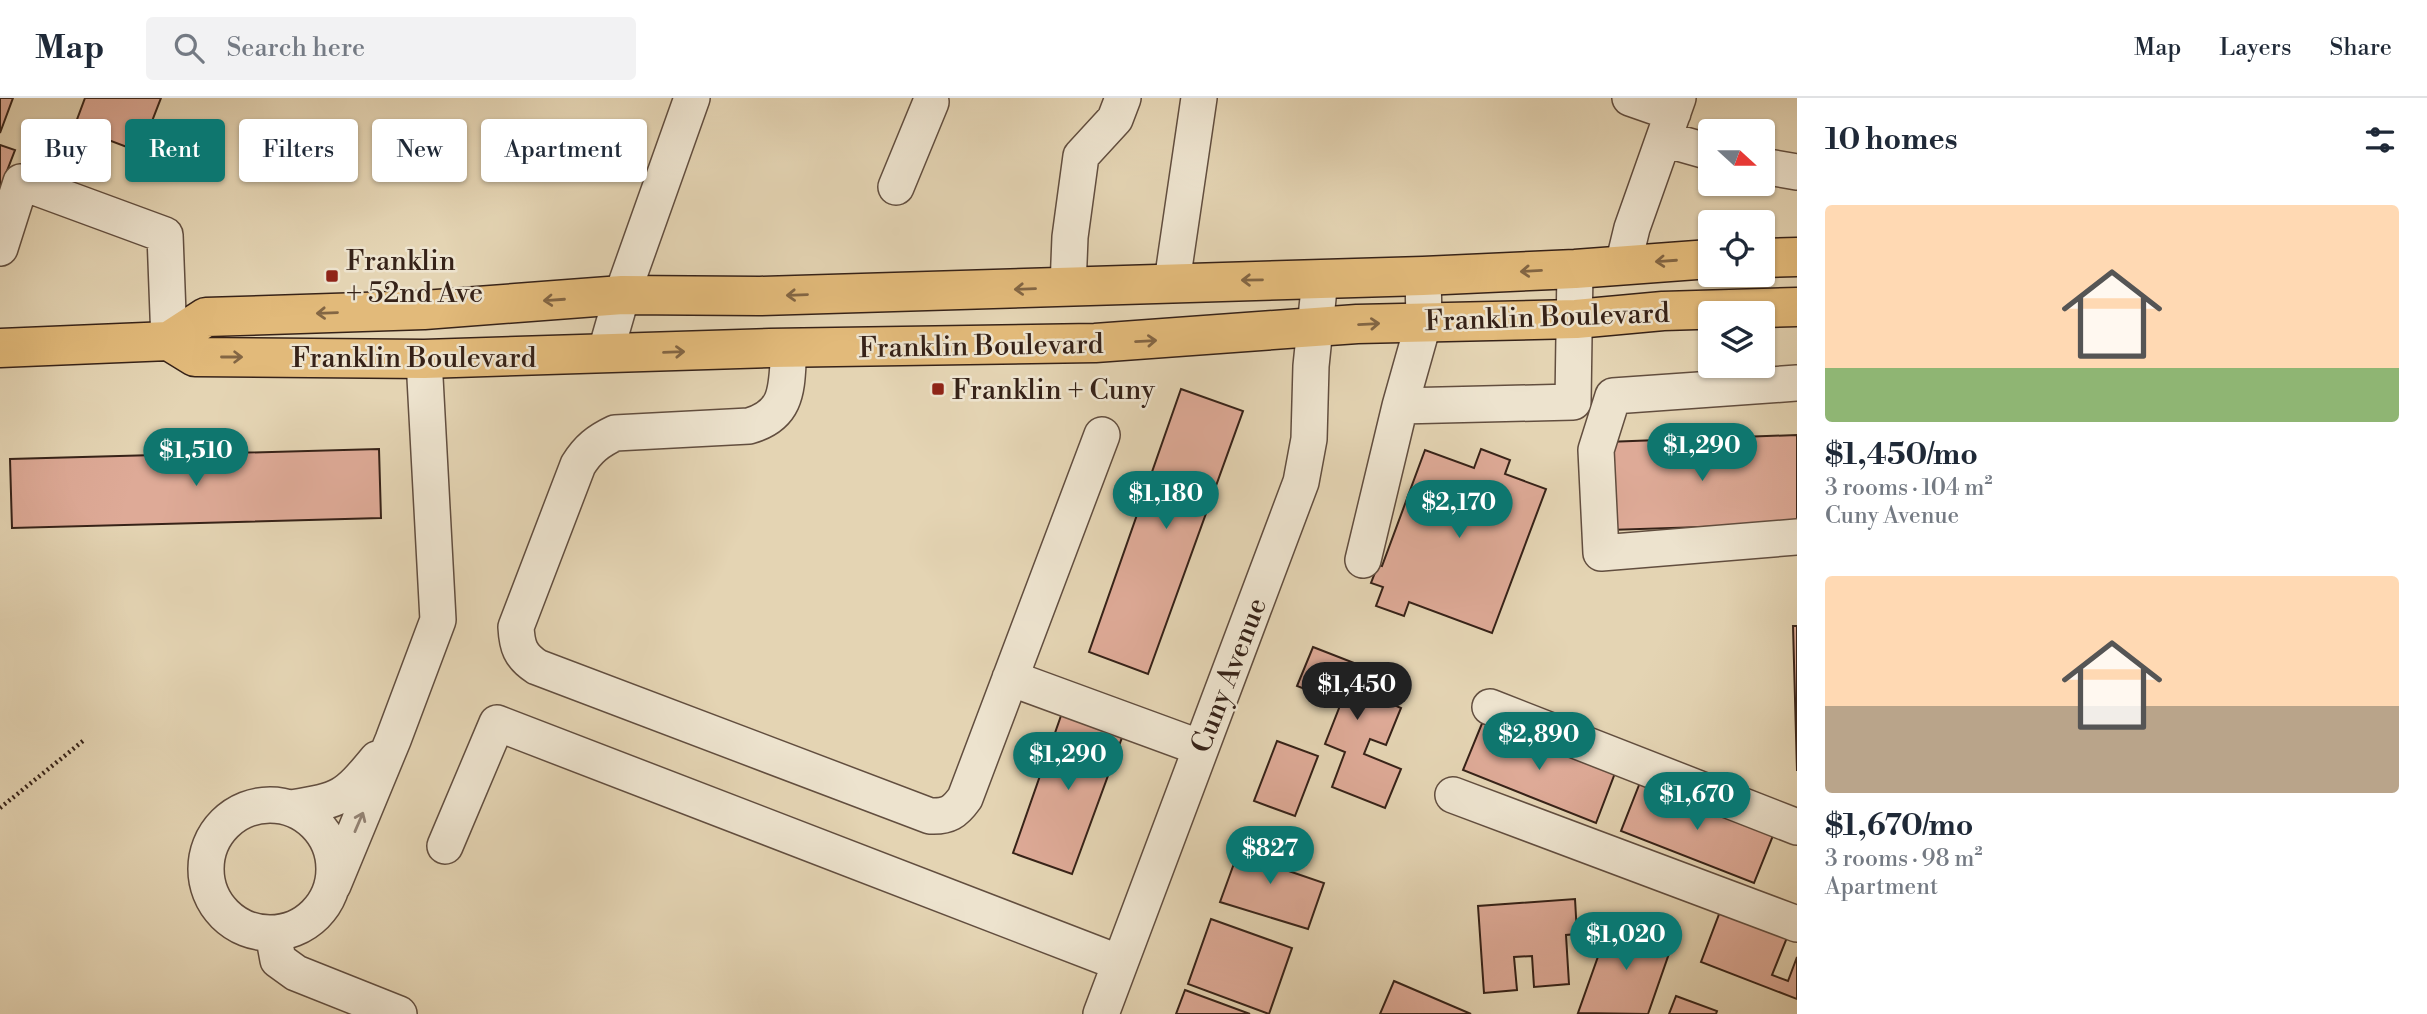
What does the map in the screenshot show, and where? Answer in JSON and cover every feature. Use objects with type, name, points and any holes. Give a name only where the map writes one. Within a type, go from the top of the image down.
[{"type":"main road","points":[[1775,258],[1797,257]]},
{"type":"main road","name":"Franklin Boulevard","points":[[1698,260],[1575,270],[1423,276],[760,296],[622,295],[424,310],[206,317],[169,341],[195,357],[424,359],[789,348],[1095,343],[1424,321],[1576,319],[1662,311],[1797,307]]},
{"type":"main road","points":[[0,348],[169,341]]},
{"type":"street","points":[[606,354],[622,295],[692,98]]},
{"type":"street","points":[[1068,287],[1070,237],[1080,156],[1115,119],[1123,98]]},
{"type":"street","points":[[1172,282],[1199,98]]},
{"type":"street","points":[[1630,98],[1672,116],[1698,141]]},
{"type":"street","points":[[896,187],[932,102]]},
{"type":"street","points":[[1623,265],[1632,229],[1672,116]]},
{"type":"street","points":[[1775,168],[1797,172]]},
{"type":"street","points":[[0,248],[21,182],[165,234],[169,341]]},
{"type":"street","points":[[1400,406],[1573,402],[1575,270]]},
{"type":"street","points":[[1363,560],[1400,406],[1424,321],[1423,276]]},
{"type":"street","name":"Cuny Avenue","points":[[1101,1014],[1301,482],[1309,439],[1314,327],[1320,279]]},
{"type":"street","points":[[789,348],[785,399],[776,412],[764,422],[749,426],[615,433],[599,440],[587,450],[578,465],[516,627],[517,645],[524,659],[537,667],[930,816],[946,817],[957,809],[965,798],[1102,435]]},
{"type":"street","points":[[393,740],[351,790],[327,802],[291,807],[268,804],[246,809],[222,825],[210,844],[205,869],[209,891],[220,911],[237,926],[260,934],[283,933],[309,922],[324,905],[393,740],[438,620],[424,359]]},
{"type":"street","points":[[1797,383],[1613,396],[1596,450],[1601,553],[1797,537]]},
{"type":"street","points":[[1010,678],[1201,748]]},
{"type":"street","points":[[1490,708],[1797,827]]},
{"type":"street","points":[[445,846],[497,723],[1120,963]]},
{"type":"street","points":[[1454,795],[1797,924]]},
{"type":"street","points":[[291,807],[311,818],[328,841],[334,862],[333,885]]},
{"type":"street","points":[[273,933],[278,960],[296,974],[399,1014]]},
{"type":"path","points":[[0,808],[83,741]]},
{"type":"building","points":[[0,98],[13,98],[0,133]]},
{"type":"building","points":[[85,98],[161,98],[153,119],[125,119],[125,146],[111,141],[111,119],[77,119]]},
{"type":"building","points":[[0,145],[15,150],[0,189]]},
{"type":"building","points":[[1181,389],[1243,411],[1148,674],[1089,652]]},
{"type":"building","points":[[1797,435],[1797,524],[1609,530],[1606,442]]},
{"type":"building","points":[[379,449],[381,518],[12,528],[10,459]]},
{"type":"building","points":[[1481,449],[1510,460],[1505,474],[1546,489],[1492,633],[1409,602],[1404,616],[1376,606],[1383,587],[1371,583],[1378,565],[1382,566],[1425,450],[1474,468]]},
{"type":"building","points":[[1793,626],[1797,626],[1797,771]]},
{"type":"building","points":[[1313,647],[1403,682],[1394,705],[1401,708],[1386,745],[1370,739],[1364,754],[1401,769],[1385,808],[1332,787],[1345,752],[1325,744],[1341,703],[1297,686]]},
{"type":"building","points":[[1063,710],[1124,732],[1072,874],[1013,853]]},
{"type":"building","points":[[1483,721],[1615,773],[1596,823],[1463,770]]},
{"type":"building","points":[[1277,741],[1318,756],[1295,816],[1254,801]]},
{"type":"building","points":[[1641,780],[1774,833],[1754,883],[1621,831]]},
{"type":"building","points":[[1244,836],[1286,850],[1280,868],[1324,883],[1308,929],[1220,902]]},
{"type":"building","points":[[1575,899],[1577,934],[1566,935],[1569,984],[1534,987],[1532,956],[1514,957],[1517,990],[1484,993],[1478,906]]},
{"type":"building","points":[[1721,909],[1788,935],[1772,975],[1788,981],[1797,957],[1797,999],[1701,962]]},
{"type":"building","points":[[1211,919],[1292,948],[1269,1014],[1188,984]]},
{"type":"building","points":[[1611,920],[1673,942],[1648,1014],[1578,1013]]},
{"type":"building","points":[[1394,981],[1471,1014],[1380,1014]]},
{"type":"building","points":[[1185,990],[1250,1014],[1176,1014]]},
{"type":"building","points":[[1676,996],[1717,1011],[1716,1014],[1669,1014]]},
{"type":"place","name":"Franklin + 52nd Ave","points":[[332,276]]},
{"type":"place","name":"Franklin + Cuny","points":[[938,389]]}]
